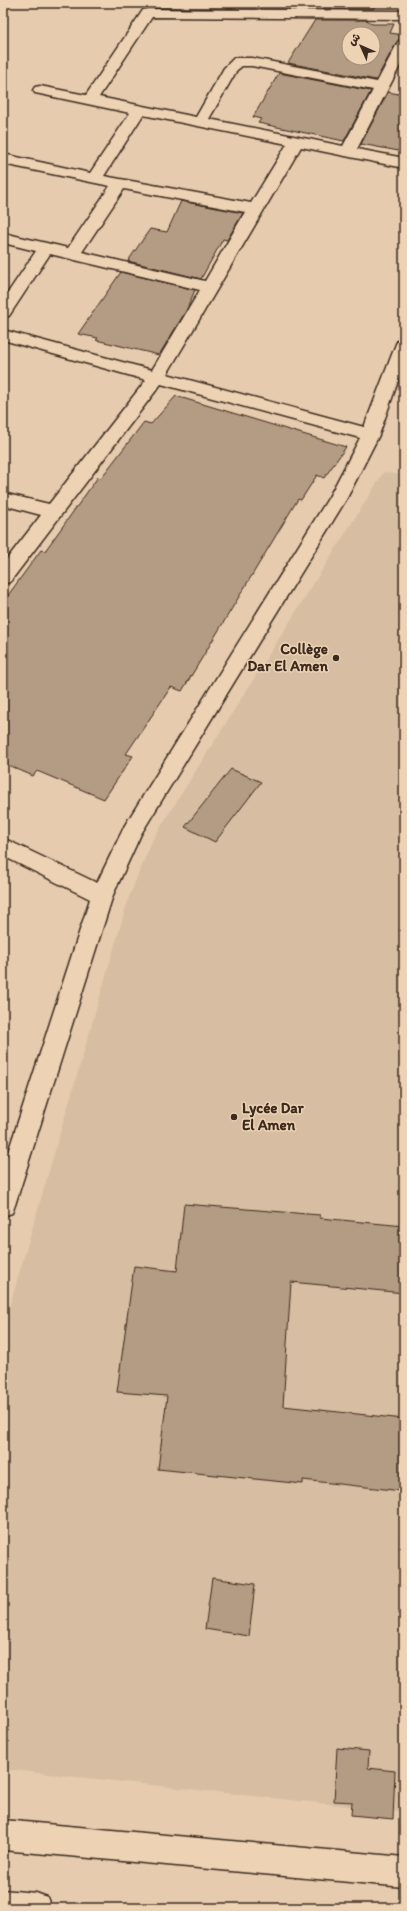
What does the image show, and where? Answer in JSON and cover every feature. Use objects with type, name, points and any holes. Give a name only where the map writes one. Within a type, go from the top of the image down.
[{"type":"street","points":[[91,99],[150,8],[404,15]]},
{"type":"street","points":[[348,151],[382,87],[398,67],[404,44]]},
{"type":"street","points":[[200,122],[231,68],[239,61],[252,62],[382,87]]},
{"type":"street","points":[[40,90],[91,99],[404,163]]},
{"type":"street","points":[[94,179],[140,109]]},
{"type":"street","points":[[3,577],[157,377],[255,209],[297,141]]},
{"type":"street","points":[[3,159],[94,179],[255,209]]},
{"type":"street","points":[[72,254],[120,183]]},
{"type":"street","points":[[3,238],[209,287]]},
{"type":"street","points":[[3,312],[46,248]]},
{"type":"street","points":[[3,335],[370,435]]},
{"type":"street","points":[[3,1205],[102,895],[132,831],[338,498],[370,435],[393,370],[404,344]]},
{"type":"street","points":[[3,499],[54,512]]},
{"type":"street","points":[[3,846],[102,895]]},
{"type":"street","points":[[3,1835],[404,1872]]},
{"type":"street","points":[[3,1905],[36,1908]]},
{"type":"shaded area","name":"Lycée Dar El Amen","points":[[384,472],[404,476],[404,1812],[3,1769],[3,1329],[129,897],[153,839]]},
{"type":"building","points":[[325,3],[377,3],[373,9],[322,9]]},
{"type":"building","points":[[315,20],[367,20],[372,24],[394,24],[390,33],[403,35],[396,43],[376,80],[288,63]]},
{"type":"building","points":[[279,73],[371,91],[344,141],[258,123],[261,119],[253,117]]},
{"type":"building","points":[[388,92],[404,95],[404,152],[361,144]]},
{"type":"building","points":[[181,201],[243,213],[227,240],[223,239],[201,279],[128,261],[150,229],[167,232]]},
{"type":"building","points":[[121,272],[195,290],[186,311],[159,355],[96,340],[98,338],[78,334]]},
{"type":"building","points":[[176,396],[346,447],[324,478],[317,475],[301,500],[298,499],[182,691],[171,687],[126,754],[133,756],[104,799],[37,771],[33,776],[3,763],[3,602],[41,550],[45,551],[98,477],[101,478],[144,422],[151,424]]},
{"type":"building","points":[[231,769],[261,782],[215,842],[185,827]]},
{"type":"building","points":[[184,1204],[320,1215],[320,1218],[404,1226],[404,1293],[291,1282],[283,1406],[404,1419],[402,1491],[303,1480],[303,1484],[158,1469],[167,1396],[117,1392],[134,1266],[177,1271]]},
{"type":"building","points":[[212,1578],[255,1584],[249,1636],[205,1629]]},
{"type":"building","points":[[337,1748],[369,1751],[368,1768],[395,1771],[393,1819],[351,1815],[352,1802],[334,1801]]},
{"type":"place","name":"Collège Dar El Amen","points":[[336,658]]},
{"type":"place","name":"Lycée Dar El Amen","points":[[234,1117]]}]
